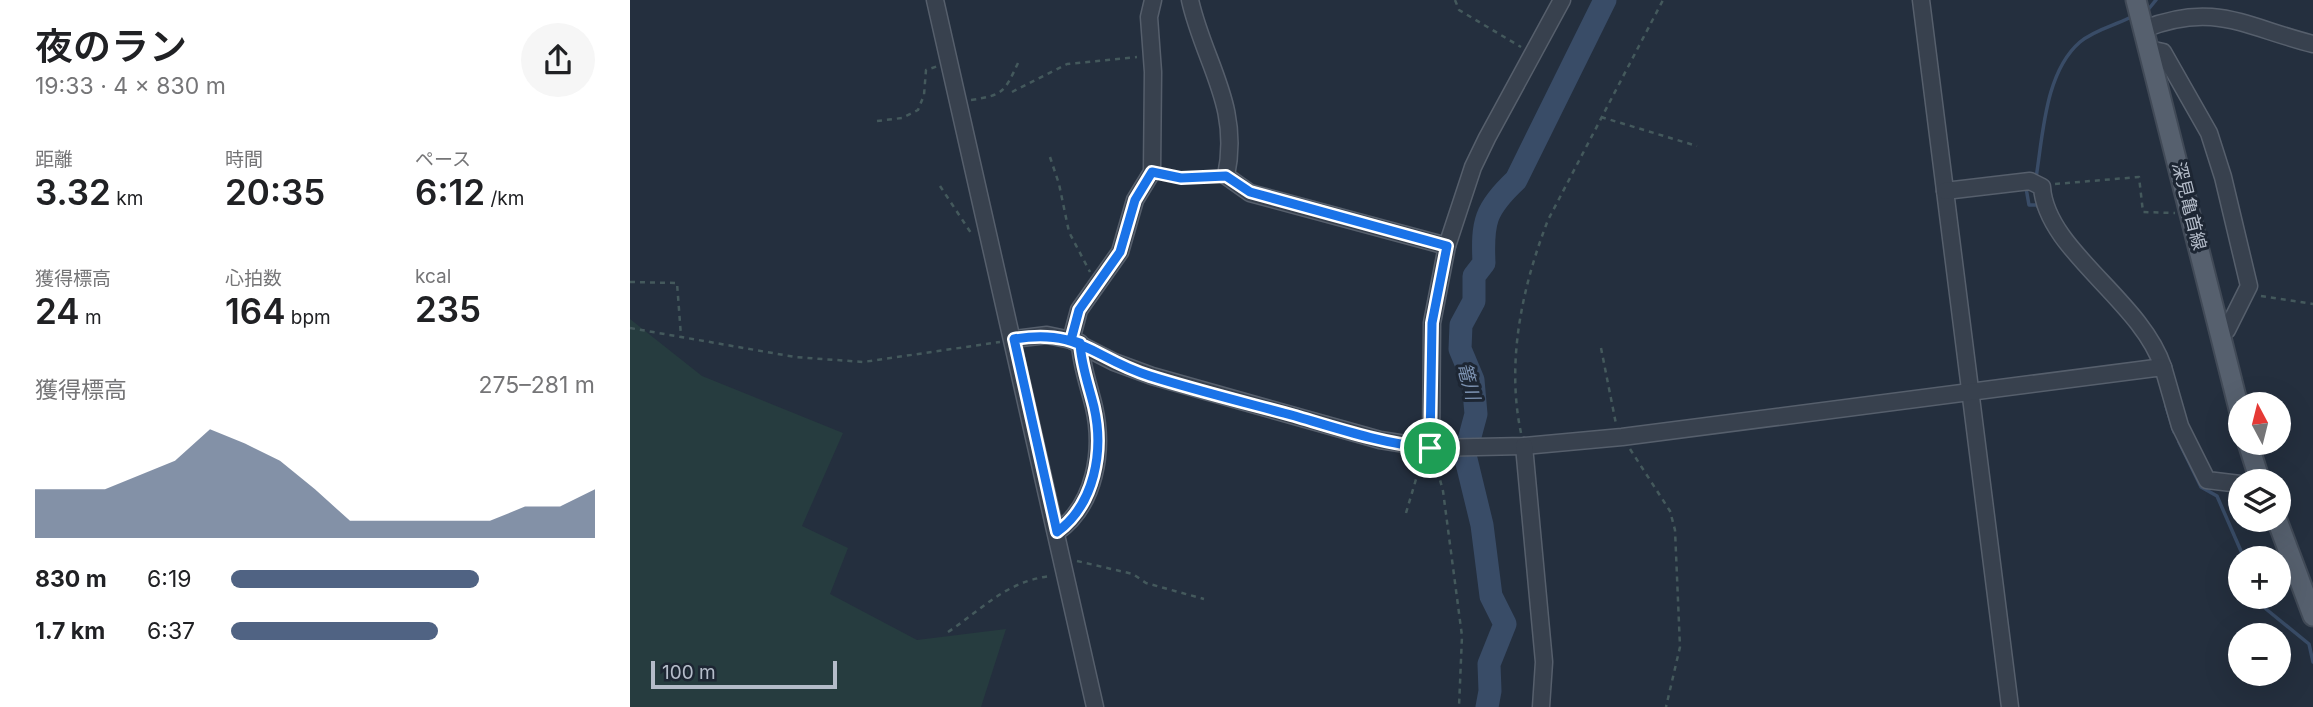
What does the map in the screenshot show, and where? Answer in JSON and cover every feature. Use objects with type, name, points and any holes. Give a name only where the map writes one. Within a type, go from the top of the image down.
[{"type":"main road","name":"深見亀首線","points":[[2136,0],[2235,392]]},
{"type":"main road","points":[[2282,532],[2313,616]]},
{"type":"street","points":[[935,0],[1014,339],[1095,707]]},
{"type":"street","points":[[1057,532],[1070,522],[1083,503],[1096,466],[1095,410],[1076,341],[1079,310],[1124,244],[1135,200],[1152,172],[1149,17],[1153,0]]},
{"type":"street","points":[[1190,0],[1223,90],[1231,152],[1226,176],[1250,192],[1447,246]]},
{"type":"street","points":[[1426,447],[1432,323],[1447,246],[1473,167],[1562,0]]},
{"type":"street","points":[[1921,0],[2010,707]]},
{"type":"street","points":[[2144,29],[2174,19],[2218,16],[2313,44]]},
{"type":"street","points":[[2149,48],[2163,52],[2208,133],[2238,237],[2248,292],[2227,330],[2220,335]]},
{"type":"street","points":[[1945,191],[2036,184],[2056,228],[2156,344],[2180,426],[2207,480],[2228,483]]},
{"type":"street","points":[[1014,339],[1047,335],[1076,341],[1114,362],[1152,376],[1380,440],[1426,447],[1520,446],[1621,437],[2162,368]]},
{"type":"street","points":[[1520,446],[1544,662],[1541,707]]},
{"type":"path","points":[[1455,0],[1455,6],[1459,10],[1533,54]]},
{"type":"path","points":[[1520,446],[1517,374],[1520,313],[1525,289],[1548,220],[1663,0]]},
{"type":"path","points":[[1012,92],[1067,64],[1151,55]]},
{"type":"path","points":[[958,102],[998,96],[1008,84],[1018,63]]},
{"type":"path","points":[[877,121],[902,118],[918,110],[924,95],[926,70],[950,64]]},
{"type":"path","points":[[1601,117],[1697,146]]},
{"type":"path","points":[[1050,158],[1062,195],[1069,232],[1096,283]]},
{"type":"path","points":[[1152,172],[1181,178],[1226,176]]},
{"type":"path","points":[[2036,184],[2139,177],[2143,212],[2190,212]]},
{"type":"path","points":[[940,186],[973,235],[980,240],[990,237]]},
{"type":"path","points":[[630,282],[677,283],[681,337]]},
{"type":"path","points":[[2248,292],[2269,299],[2313,304]]},
{"type":"path","points":[[630,328],[795,357],[863,362],[884,361],[1014,339]]},
{"type":"path","points":[[1601,348],[1621,437],[1674,520],[1681,631],[1666,707]]},
{"type":"path","points":[[1406,513],[1426,447]]},
{"type":"path","points":[[1426,447],[1444,491],[1462,636],[1458,707]]},
{"type":"path","points":[[948,632],[1002,590],[1066,569],[1078,560],[1133,574],[1146,583],[1203,599]]},
{"type":"green space","points":[[630,319],[702,376],[843,433],[802,526],[848,548],[830,594],[917,640],[1006,629],[981,707],[630,707]]},
{"type":"waterway","name":"篭川","points":[[1487,707],[1490,691],[1489,664],[1505,624],[1491,596],[1482,525],[1465,455],[1476,414],[1473,380],[1460,349],[1461,325],[1474,301],[1474,276],[1484,263],[1484,237],[1488,217],[1498,199],[1516,180],[1605,0]]},
{"type":"waterway","points":[[2147,11],[2156,0]]},
{"type":"waterway","points":[[2036,178],[2048,105],[2059,70],[2068,55],[2085,38],[2129,18]]},
{"type":"waterway","points":[[2026,188],[2029,205],[2037,205],[2049,229]]},
{"type":"waterway","points":[[2166,406],[2174,432]]},
{"type":"waterway","points":[[2179,442],[2201,487],[2217,496],[2239,546]]},
{"type":"waterway","points":[[2266,609],[2309,644],[2313,662]]},
{"type":"route","points":[[1430,448],[1380,440],[1152,376],[1114,362],[1095,350],[1080,343],[1071,340],[1047,335],[1014,339],[1057,532],[1070,522],[1083,503],[1096,466],[1098,433],[1095,410],[1080,343],[1071,340],[1079,310],[1120,252],[1135,200],[1152,172],[1181,178],[1226,176],[1250,192],[1447,246],[1432,323],[1430,448]]}]
